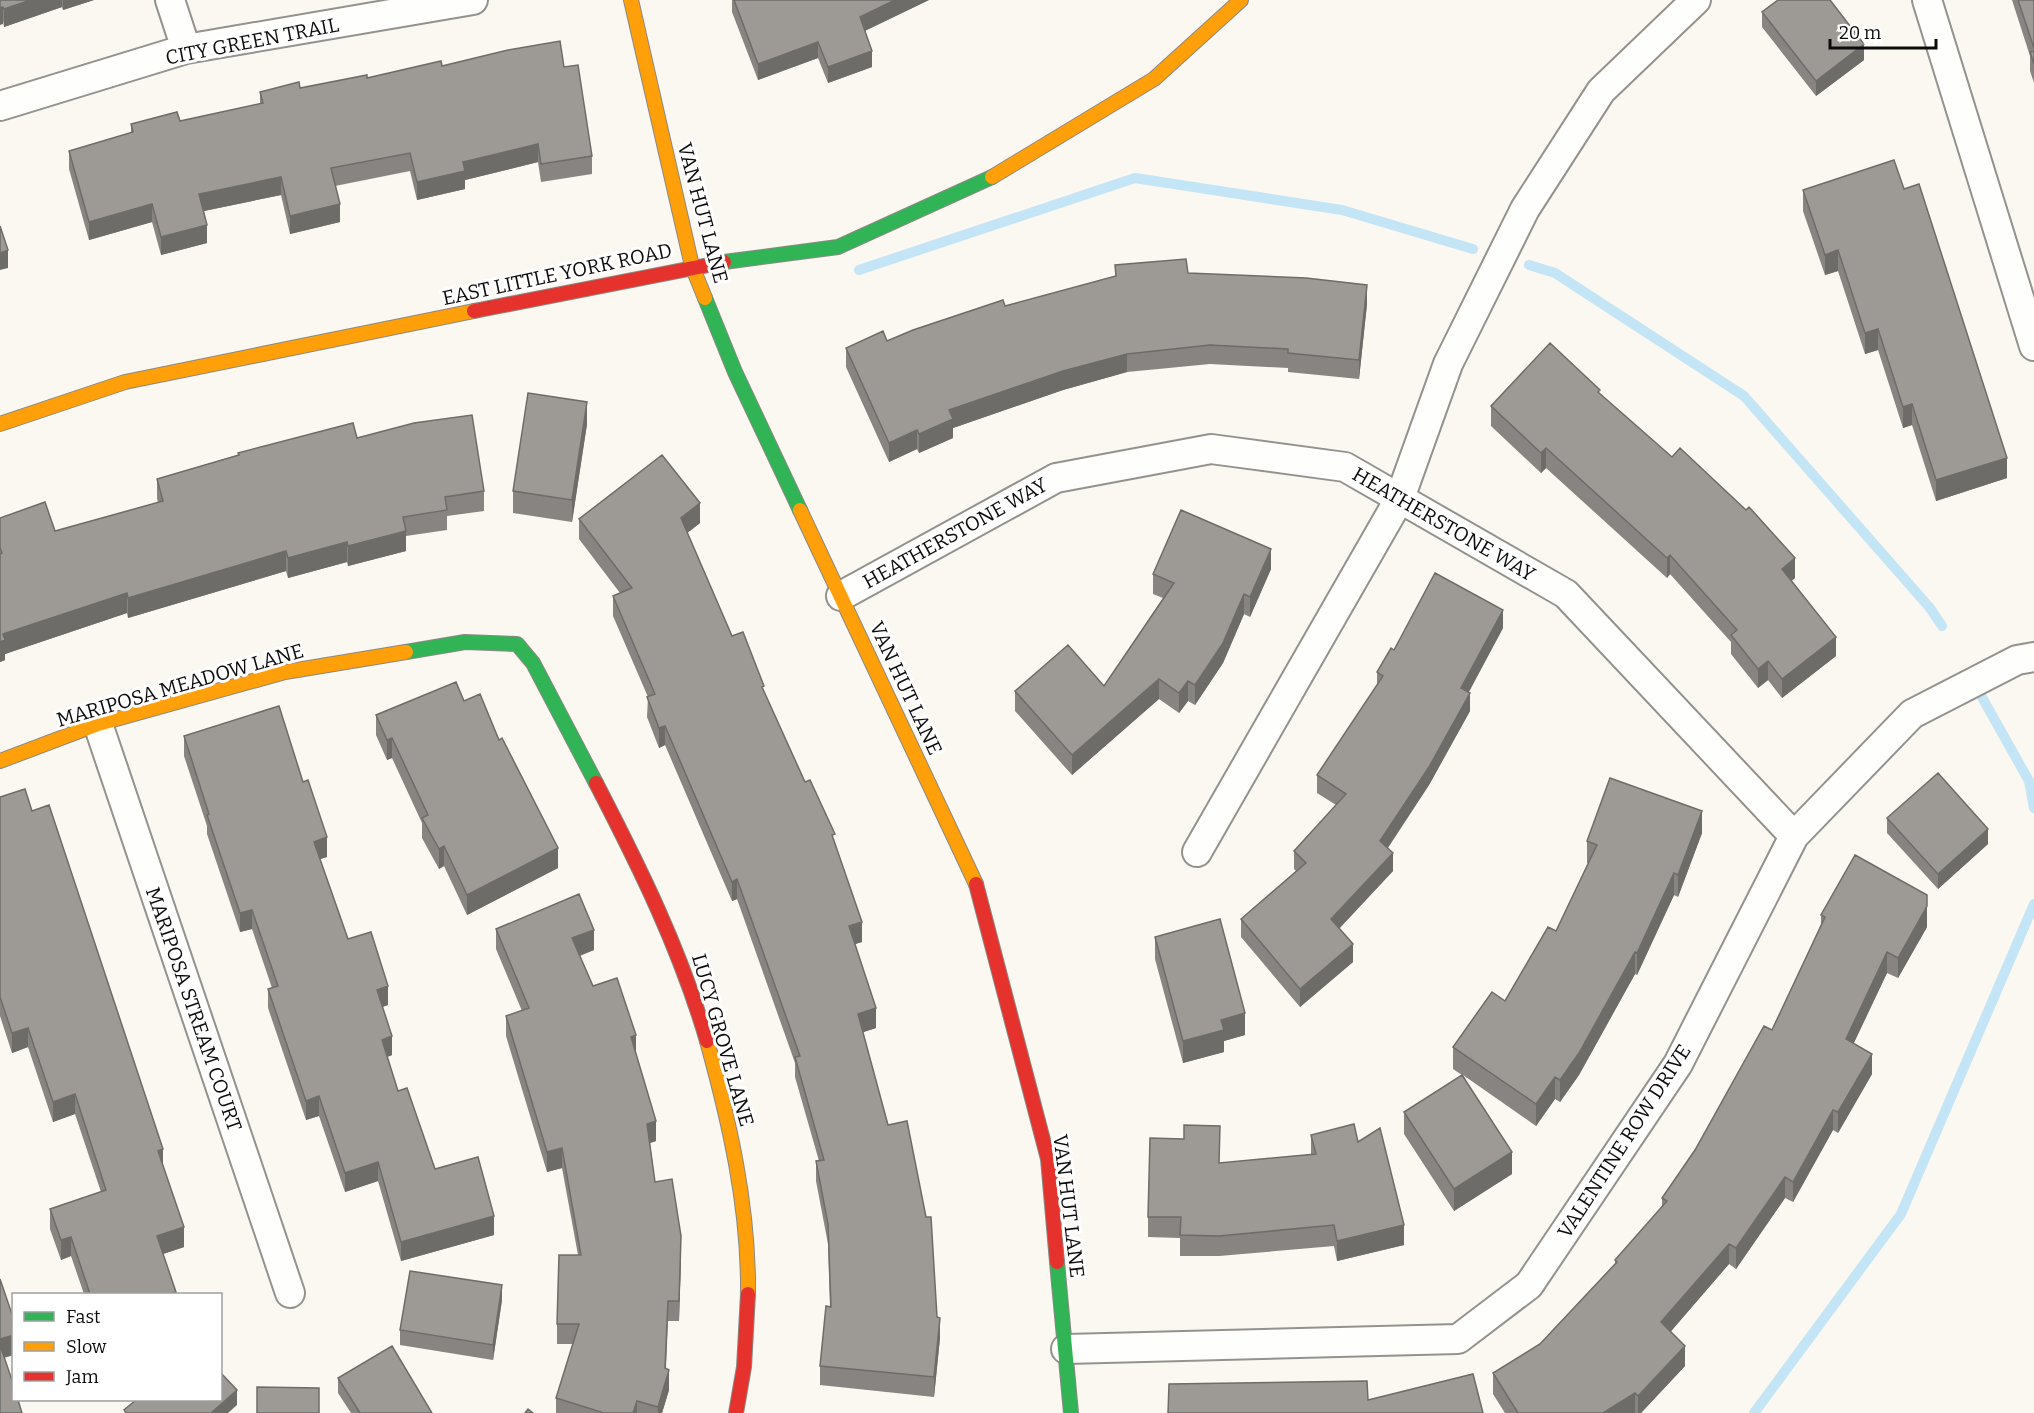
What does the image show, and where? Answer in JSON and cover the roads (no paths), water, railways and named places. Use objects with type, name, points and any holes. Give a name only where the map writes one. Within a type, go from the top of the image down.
[{"type":"street","points":[[170,0],[186,50]]},
{"type":"street","name":"CITY GREEN TRAIL","points":[[0,106],[186,50],[473,0]]},
{"type":"street","name":"VAN HUT LANE","points":[[631,0],[693,266],[735,372],[976,884],[1048,1159],[1071,1413]]},
{"type":"street","name":"EAST LITTLE YORK ROAD","points":[[0,424],[125,382],[693,266],[838,247],[984,182],[1154,79],[1241,0]]},
{"type":"street","points":[[1197,852],[1400,498],[1448,364],[1525,209],[1601,91],[1696,0]]},
{"type":"street","points":[[1927,0],[2034,346]]},
{"type":"street","name":"HEATHERSTONE WAY","points":[[841,596],[1056,478],[1211,449],[1346,467],[1566,594],[1794,836]]},
{"type":"street","name":"MARIPOSA MEADOW LANE","points":[[0,761],[98,724],[285,672],[465,642],[517,644]]},
{"type":"street","name":"LUCY GROVE LANE","points":[[517,644],[532,663],[661,914],[687,975],[718,1080],[742,1190],[749,1278],[745,1373],[736,1413]]},
{"type":"street","name":"VALENTINE ROW DRIVE","points":[[1066,1349],[1458,1339],[1529,1285],[1678,1064],[1794,836],[1912,714],[2017,660],[2034,657]]},
{"type":"street","name":"MARIPOSA STREAM COURT","points":[[98,724],[290,1293]]},
{"type":"waterway","points":[[859,270],[1135,178],[1342,210],[1473,249]]},
{"type":"waterway","points":[[1529,265],[1555,273],[1744,396],[1930,608],[1942,626]]},
{"type":"waterway","points":[[1979,692],[2029,781],[2034,808]]},
{"type":"waterway","points":[[1754,1413],[1901,1214],[2034,904]]}]
